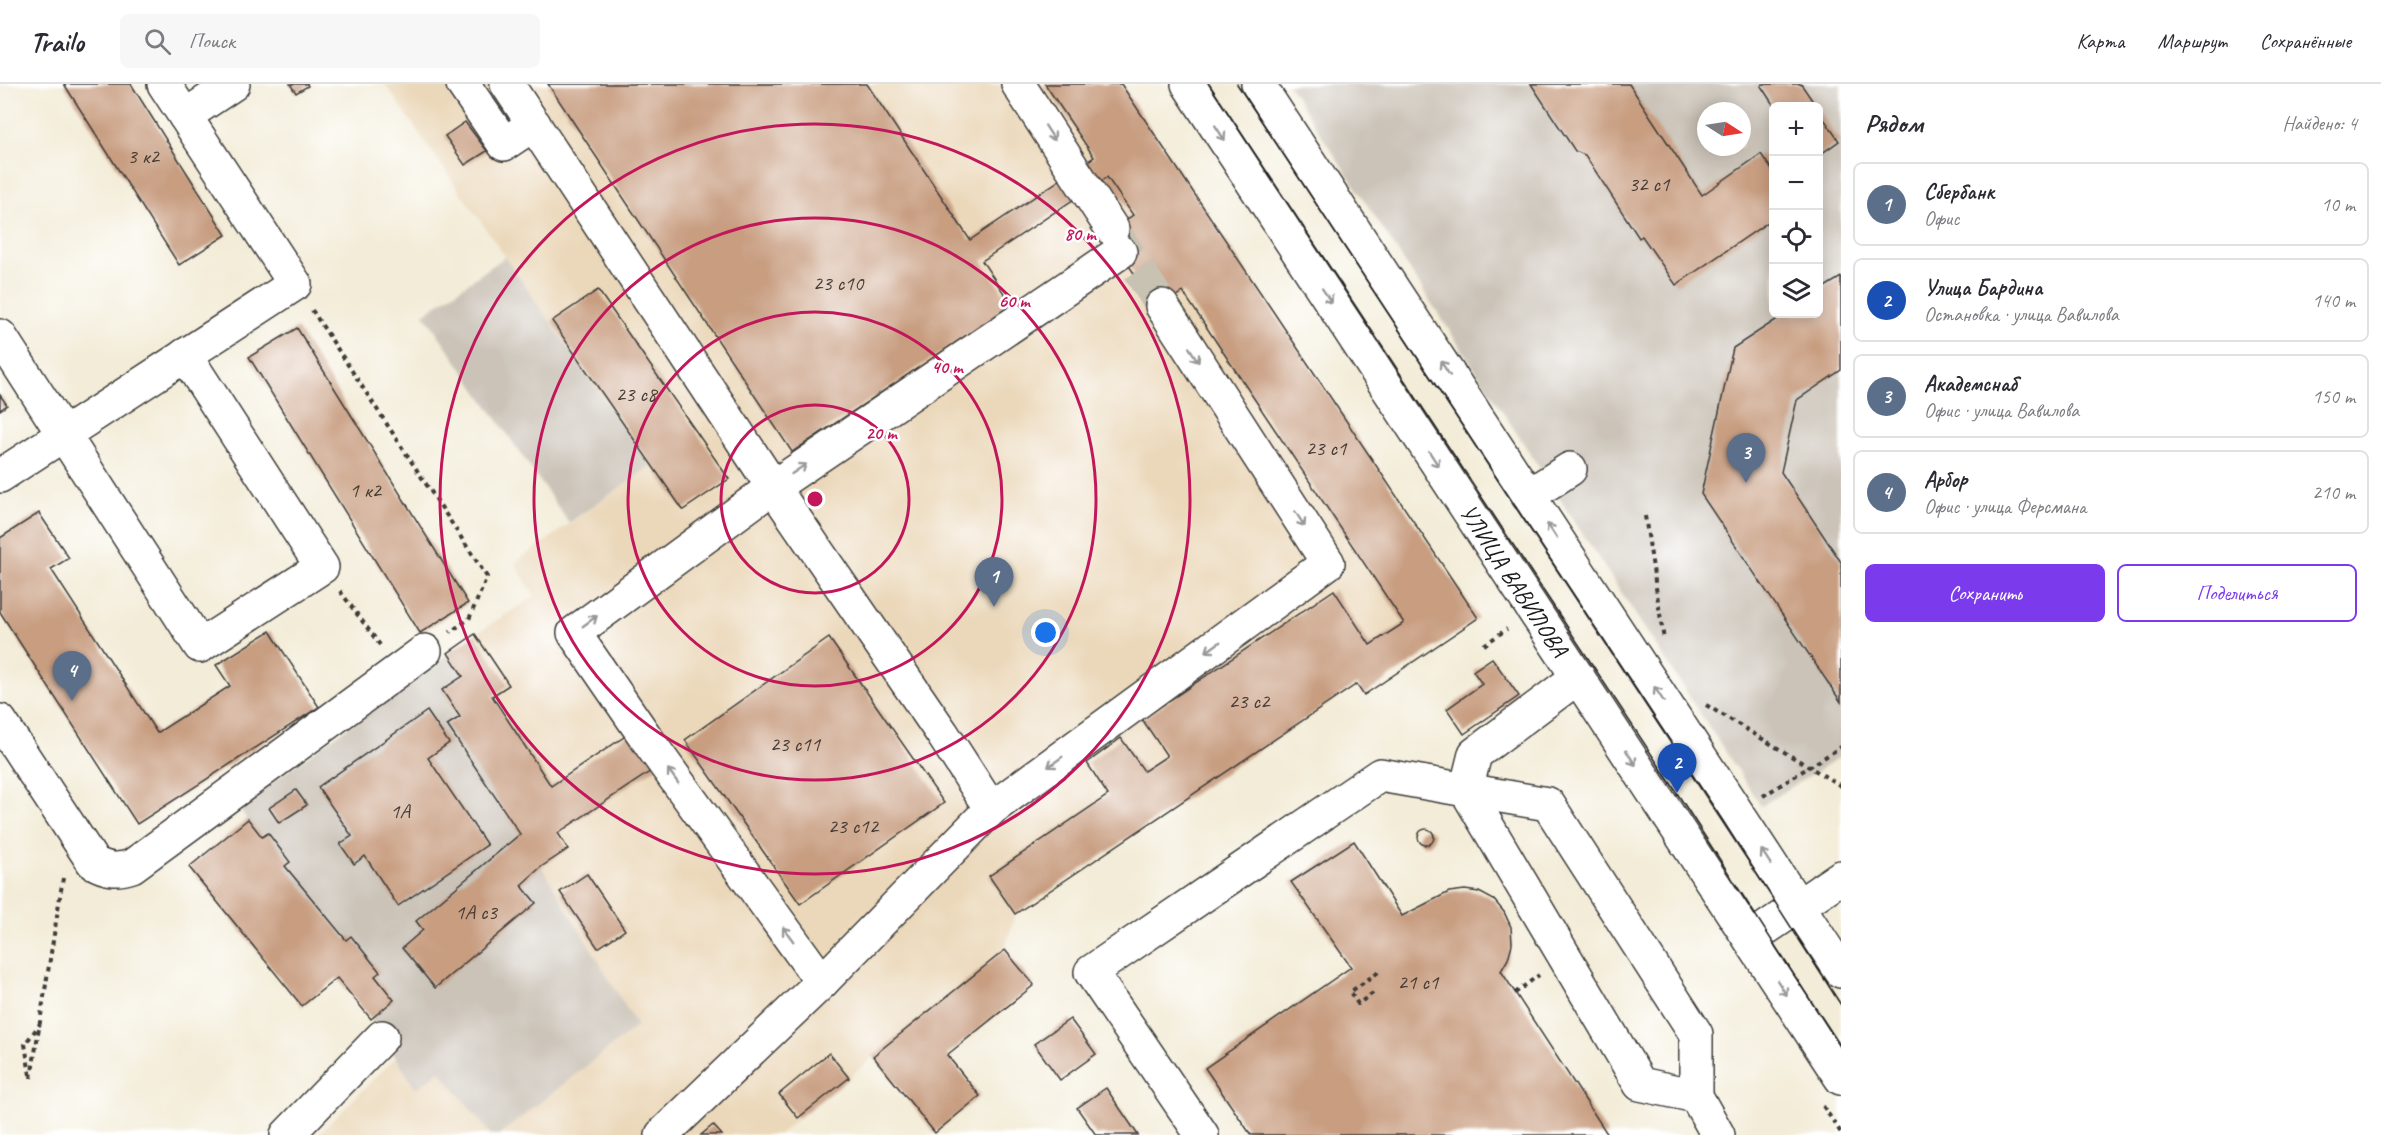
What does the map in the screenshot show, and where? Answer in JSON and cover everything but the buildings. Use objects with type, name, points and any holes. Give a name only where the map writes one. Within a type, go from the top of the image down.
[{"type":"main road","points":[[0,476],[295,284],[164,84]]},
{"type":"main road","points":[[185,116],[233,84]]},
{"type":"main road","points":[[464,84],[504,144],[534,124]]},
{"type":"main road","points":[[507,84],[773,487],[942,733],[991,809]]},
{"type":"main road","points":[[822,982],[651,745],[574,633],[1116,240],[1018,84]]},
{"type":"main road","name":"УЛИЦА ВАВИЛОВА","points":[[1188,84],[1841,1078]]},
{"type":"main road","points":[[1258,84],[1841,971]]},
{"type":"main road","points":[[662,1135],[822,982],[991,809],[1328,563],[1162,306]]},
{"type":"main road","points":[[0,336],[200,646],[322,567],[185,355]]},
{"type":"main road","points":[[1528,496],[1570,469]]},
{"type":"main road","points":[[0,721],[93,862],[104,868],[119,870],[132,866],[425,651]]},
{"type":"main road","points":[[1578,677],[1475,754],[1466,790],[1640,1084],[1696,1096]]},
{"type":"main road","points":[[1202,1135],[1091,972],[1380,775],[1548,804],[1696,1034],[1696,1096],[1718,1135]]},
{"type":"main road","points":[[1750,939],[1841,877]]},
{"type":"main road","points":[[287,1135],[382,1037]]},
{"type":"path","points":[[295,284],[488,577],[469,619],[425,651]]},
{"type":"path","points":[[1645,516],[1666,651]]},
{"type":"path","points":[[322,567],[398,670]]},
{"type":"path","points":[[1484,645],[1508,629]]},
{"type":"path","points":[[1701,702],[1841,786]]},
{"type":"path","points":[[1760,797],[1841,747]]},
{"type":"path","points":[[40,1024],[25,1044],[31,1078],[39,1035],[64,874]]},
{"type":"path","points":[[1373,993],[1358,1004],[1350,992],[1380,971]]},
{"type":"shaded area","points":[[385,84],[1121,84],[1478,618],[1364,695],[1356,684],[1015,914],[1005,950],[778,1135],[499,1135],[637,1026],[447,725],[475,634],[535,596],[515,563],[651,466]]},
{"type":"shaded area","points":[[1288,84],[1841,84],[1841,756],[1761,806]]},
{"type":"shaded area","points":[[505,257],[651,466],[569,523],[424,314]]},
{"type":"shaded area","points":[[475,634],[509,685],[492,696],[551,786],[534,797],[568,849],[542,867],[637,1026],[499,1135],[491,1135],[440,1071],[416,1089],[371,1019],[224,838],[247,819],[238,807]]},
{"type":"shaded area","points":[[395,1058],[416,1088],[440,1071],[491,1135],[318,1135]]},
{"type":"tunnel","points":[[1112,229],[1162,306]]},
{"type":"tram line","points":[[1209,84],[1677,793],[1841,1048]]},
{"type":"tram line","points":[[1237,84],[1723,821],[1841,1005]]},
{"type":"place","name":"Академснаб","points":[[1746,483]]},
{"type":"place","name":"Сбербанк","points":[[994,607]]},
{"type":"place","name":"Арбор","points":[[72,701]]},
{"type":"place","name":"Улица Бардина","points":[[1677,793]]}]
